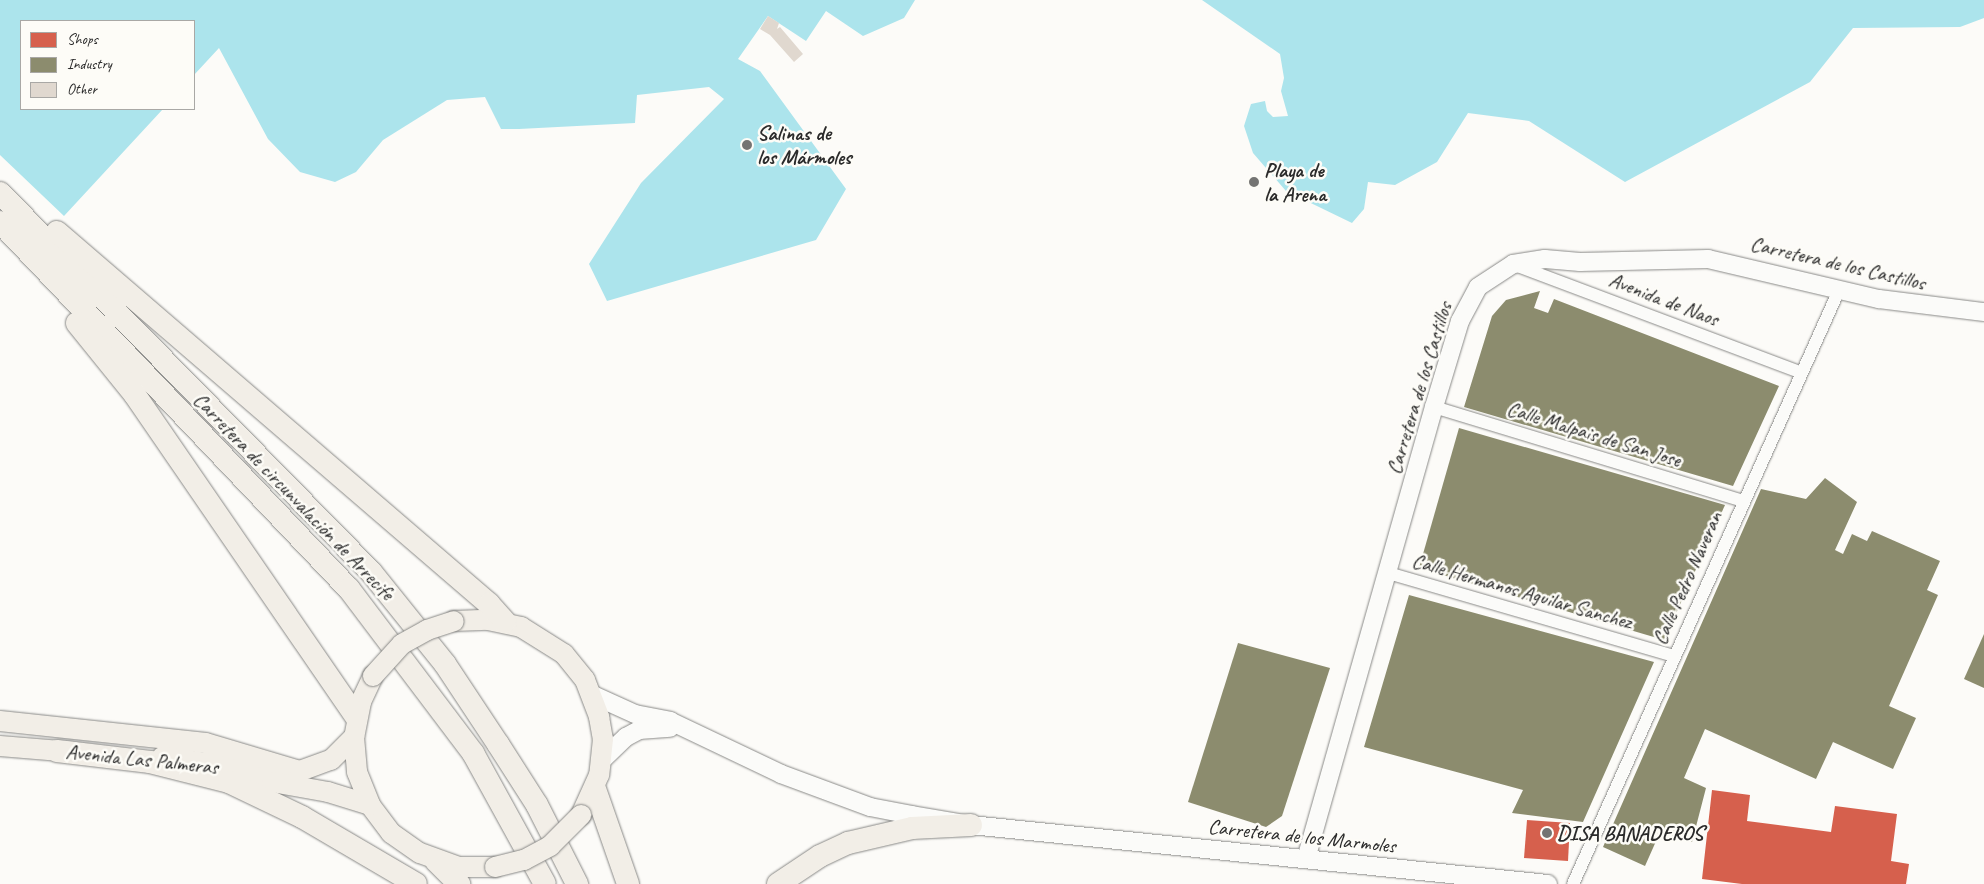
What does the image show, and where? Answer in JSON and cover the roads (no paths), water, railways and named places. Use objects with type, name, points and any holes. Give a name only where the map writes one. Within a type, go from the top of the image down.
[{"type":"highway","points":[[0,182],[488,604],[505,622]]},
{"type":"highway","name":"Carretera de circunvalación de Arrecife","points":[[0,193],[371,572],[445,664],[537,805],[578,884]]},
{"type":"highway","name":"Carretera de circunvalación de Arrecife","points":[[0,222],[349,588],[473,753],[545,884]]},
{"type":"highway","points":[[0,240],[85,332],[135,395],[355,727]]},
{"type":"highway","points":[[57,751],[150,762],[229,782],[311,822],[416,884]]},
{"type":"highway","points":[[594,789],[628,884]]},
{"type":"highway","points":[[778,884],[820,856],[848,843],[912,828],[971,825]]},
{"type":"highway","points":[[436,861],[459,884]]},
{"type":"main road","name":"Carretera de los Castillos","points":[[1306,859],[1434,407],[1468,302],[1478,286],[1513,264],[1545,259],[1580,262],[1708,258],[1888,300],[1984,312]]},
{"type":"main road","points":[[454,621],[505,622],[536,634],[564,654],[593,695],[603,739],[601,761],[594,789],[581,815],[550,846],[524,860],[496,867],[471,868],[436,861],[398,838],[370,805],[357,772],[355,727],[373,676],[408,640],[427,630],[454,621]]},
{"type":"main road","name":"Carretera de los Marmoles","points":[[593,695],[622,710],[670,720],[781,774],[870,807],[971,825],[1548,884]]},
{"type":"main road","name":"Avenida Las Palmeras","points":[[0,720],[206,743],[300,771],[331,760],[355,727]]},
{"type":"main road","points":[[601,761],[622,740],[639,730],[656,727],[690,730]]},
{"type":"main road","name":"Avenida Las Palmeras","points":[[0,746],[214,764],[272,782],[328,792],[370,805]]},
{"type":"street","name":"Avenida de Naos","points":[[1513,264],[1800,372]]},
{"type":"street","name":"Calle Pedro Naveran","points":[[1573,884],[1800,372],[1840,288]]},
{"type":"street","name":"Calle Malpais de San Jose","points":[[1434,407],[1744,501]]},
{"type":"street","name":"Calle Hermanos Aguilar Sanchez","points":[[1388,573],[1674,656]]},
{"type":"street","points":[[1435,872],[1454,884]]},
{"type":"water","name":"Salinas de los Mármoles","points":[[0,0],[915,0],[904,18],[863,36],[826,11],[806,41],[768,16],[738,59],[760,71],[846,189],[816,240],[607,301],[589,264],[641,183],[724,99],[709,87],[637,95],[635,123],[519,129],[501,129],[485,97],[447,100],[383,140],[356,172],[335,182],[300,172],[268,139],[219,48],[195,74],[195,20],[20,20],[20,110],[162,110],[64,216],[0,155]]},
{"type":"water","points":[[1202,0],[1984,0],[1984,18],[1960,27],[1853,28],[1810,82],[1625,182],[1529,121],[1468,113],[1437,162],[1395,185],[1368,182],[1364,209],[1352,223],[1286,191],[1253,153],[1244,126],[1251,104],[1265,101],[1267,111],[1273,117],[1288,116],[1281,91],[1284,78],[1280,54]]},
{"type":"place","name":"Salinas de los Mármoles","points":[[747,145]]},
{"type":"place","name":"Playa de la Arena","points":[[1254,182]]},
{"type":"place","name":"DISA BANADEROS","points":[[1547,833]]}]
